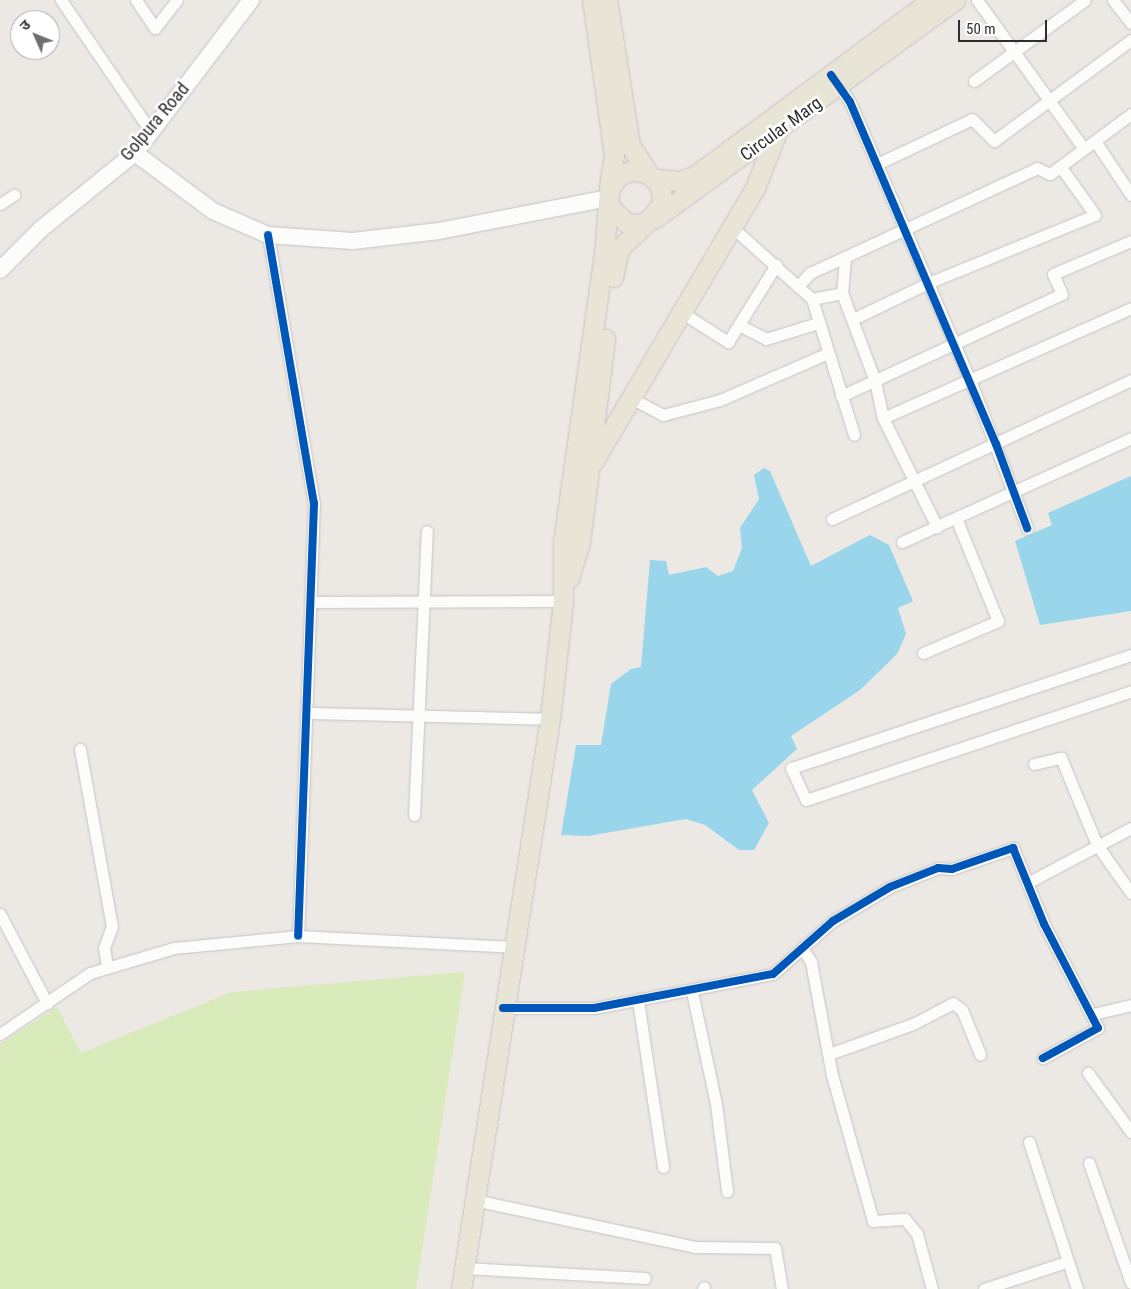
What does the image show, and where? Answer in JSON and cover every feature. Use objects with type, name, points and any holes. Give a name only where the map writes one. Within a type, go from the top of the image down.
[{"type":"main road","points":[[461,1289],[503,1008],[550,719],[563,601],[563,542],[614,155],[592,0]]},
{"type":"main road","points":[[607,0],[630,145],[652,176],[662,204],[649,221],[628,224],[609,198]]},
{"type":"main road","name":"Circular Marg","points":[[563,601],[580,542],[614,264],[619,249],[649,221],[777,132],[835,80],[932,0]]},
{"type":"main road","name":"Circular Marg","points":[[652,176],[672,182],[696,175],[955,0]]},
{"type":"main road","points":[[589,468],[755,188],[777,132]]},
{"type":"main road","points":[[609,198],[625,172],[652,176]]},
{"type":"street","points":[[62,0],[151,132]]},
{"type":"street","points":[[136,0],[155,28],[177,0]]},
{"type":"street","name":"Golpura Road","points":[[0,270],[41,229],[135,153],[252,0]]},
{"type":"street","points":[[977,0],[1084,149]]},
{"type":"street","points":[[974,81],[1085,0]]},
{"type":"street","points":[[1113,0],[1131,23]]},
{"type":"street","points":[[877,164],[972,119],[994,141],[1051,101],[1131,40]]},
{"type":"street","points":[[835,80],[877,164],[970,380],[1027,528]]},
{"type":"street","points":[[798,286],[810,273],[846,259],[904,228],[1037,168],[1050,174],[1131,114]]},
{"type":"street","points":[[1095,141],[1131,195]]},
{"type":"street","points":[[135,153],[213,211],[268,235],[353,241],[439,230],[609,198]]},
{"type":"street","points":[[852,319],[928,283],[1095,215],[1060,166]]},
{"type":"street","points":[[0,204],[14,195]]},
{"type":"street","points":[[732,227],[812,299],[826,354],[854,435]]},
{"type":"street","points":[[268,235],[314,503],[298,936]]},
{"type":"street","points":[[840,396],[1062,294],[1052,274],[1131,241]]},
{"type":"street","points":[[846,259],[842,293],[875,381],[883,418],[937,527]]},
{"type":"street","points":[[681,312],[728,342],[776,265]]},
{"type":"street","points":[[812,299],[842,293]]},
{"type":"street","points":[[883,418],[1131,308]]},
{"type":"street","points":[[739,325],[766,340],[818,323]]},
{"type":"street","points":[[631,398],[663,416],[720,400],[826,354]]},
{"type":"street","points":[[832,519],[1131,380]]},
{"type":"street","points":[[902,542],[1131,438]]},
{"type":"street","points":[[923,653],[998,621],[956,518]]},
{"type":"street","points":[[414,815],[427,531]]},
{"type":"street","points":[[311,602],[563,601]]},
{"type":"street","points":[[1131,655],[791,768],[806,800],[1131,691]]},
{"type":"street","points":[[307,713],[550,719]]},
{"type":"street","points":[[80,749],[112,926],[104,948],[107,965]]},
{"type":"street","points":[[1034,764],[1061,758],[1097,845],[1131,893]]},
{"type":"street","points":[[1027,883],[1131,828]]},
{"type":"street","points":[[503,1008],[594,1008],[692,992],[773,974],[802,948],[861,903],[938,868],[952,869],[1013,848],[1071,979],[1093,1014],[1098,1028],[1093,1034],[1043,1058]]},
{"type":"street","points":[[0,914],[47,1003]]},
{"type":"street","points":[[0,1034],[107,965],[174,948],[298,936],[513,947]]},
{"type":"street","points":[[802,948],[811,962],[829,1054],[873,1221],[905,1220],[917,1234],[932,1289]]},
{"type":"street","points":[[692,992],[716,1104],[727,1190]]},
{"type":"street","points":[[638,1001],[663,1167]]},
{"type":"street","points":[[829,1054],[914,1024],[953,1003],[962,1010],[980,1054]]},
{"type":"street","points":[[1093,1014],[1131,1005]]},
{"type":"street","points":[[1088,1073],[1131,1132]]},
{"type":"street","points":[[1029,1142],[1066,1262],[1077,1289]]},
{"type":"street","points":[[1088,1163],[1131,1283]]},
{"type":"street","points":[[474,1200],[695,1247],[775,1248],[782,1289]]},
{"type":"street","points":[[984,1289],[1066,1262]]},
{"type":"street","points":[[464,1268],[645,1278]]},
{"type":"green space","points":[[465,972],[416,1289],[0,1289],[0,1044],[57,1007],[81,1053],[232,992]]},
{"type":"water","points":[[764,468],[770,471],[811,566],[870,535],[889,545],[913,601],[898,608],[906,634],[897,654],[860,690],[791,736],[797,749],[752,790],[769,823],[754,850],[739,850],[705,825],[686,819],[588,836],[561,835],[576,745],[601,745],[611,684],[631,669],[641,667],[650,560],[666,561],[669,575],[706,567],[718,576],[733,571],[742,548],[740,528],[759,499],[754,475]]},
{"type":"water","points":[[1131,476],[1131,611],[1040,625],[1015,541],[1052,525],[1048,513]]},
{"type":"cycle path","points":[[831,75],[850,102],[996,444],[1027,528]]},
{"type":"cycle path","points":[[268,235],[314,503],[298,936]]},
{"type":"cycle path","points":[[503,1008],[594,1008],[773,974],[833,921],[890,887],[938,868],[952,869],[1013,848],[1044,924],[1098,1028],[1043,1058]]}]
